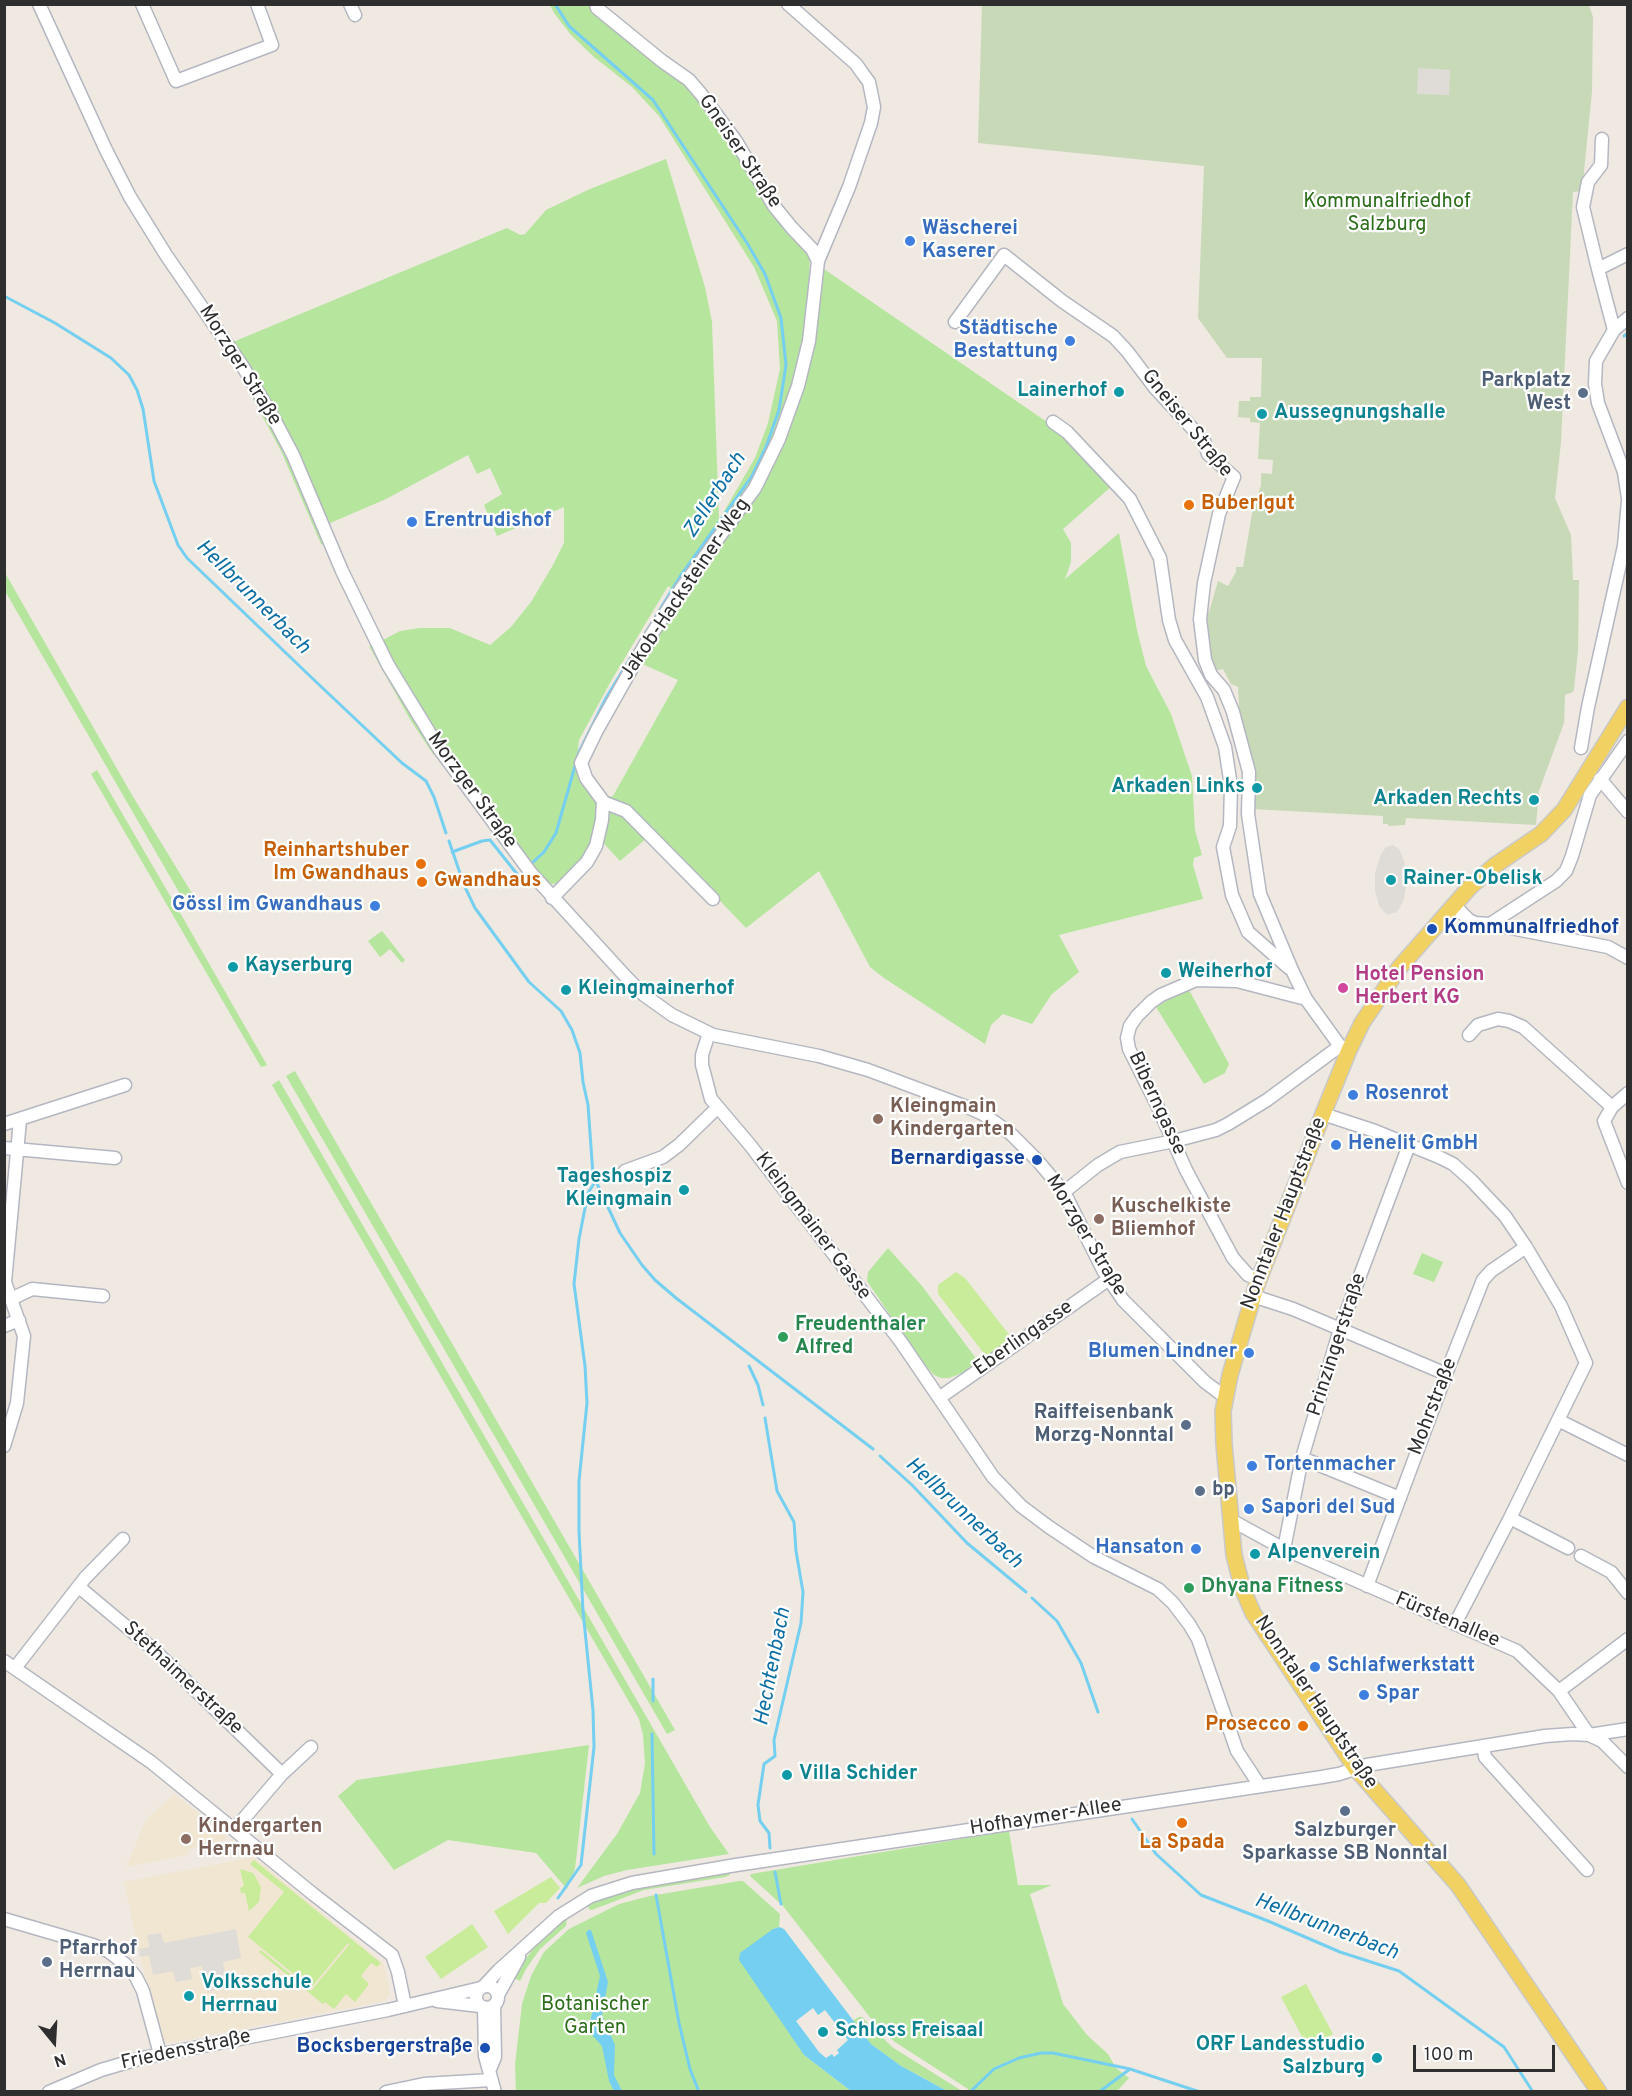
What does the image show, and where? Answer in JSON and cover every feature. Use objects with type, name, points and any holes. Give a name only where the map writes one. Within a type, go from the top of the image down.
[{"type":"main road","name":"Nonntaler Hauptstraße","points":[[1599,2091],[1458,1885],[1356,1769],[1253,1613],[1243,1590],[1234,1555],[1224,1444],[1225,1397],[1253,1296],[1323,1114],[1344,1048],[1399,968],[1470,887],[1494,866],[1541,834],[1564,810],[1628,707]]},
{"type":"street","name":"Morzger Straße","points":[[39,4],[130,197],[169,259],[243,367],[279,429],[342,572],[403,690],[440,750],[490,820],[552,898],[644,995],[672,1015],[709,1033],[836,1060],[967,1107],[983,1114],[1010,1132],[1064,1192],[1109,1279],[1123,1300],[1204,1382],[1225,1397]]},
{"type":"street","points":[[142,4],[176,81],[272,45],[257,4]]},
{"type":"street","name":"Gneiser Straße","points":[[596,4],[597,8],[653,54],[689,80],[736,141],[774,206],[812,249],[818,261]]},
{"type":"street","points":[[788,4],[856,64],[869,82],[874,106],[871,123],[849,187],[818,261]]},
{"type":"street","points":[[1602,139],[1601,165],[1588,182],[1583,207],[1614,330]]},
{"type":"street","points":[[1598,269],[1628,254]]},
{"type":"street","name":"Gneiser Straße","points":[[955,322],[1004,255],[1062,301],[1113,336],[1155,388],[1204,441],[1208,454],[1234,477],[1219,514],[1210,548],[1200,619],[1201,637],[1208,670],[1224,690],[1233,711],[1249,772],[1248,814],[1257,882],[1306,999],[1344,1048]]},
{"type":"street","name":"Jakob-Hacksteiner-Weg","points":[[603,802],[586,778],[581,762],[613,698],[646,643],[681,589],[743,507],[779,439],[798,386],[809,341],[818,261]]},
{"type":"street","points":[[1581,748],[1624,546],[1628,500],[1626,472],[1598,403],[1595,384],[1596,361],[1614,330],[1628,318]]},
{"type":"street","name":"Gneiser Straße","points":[[1053,422],[1067,432],[1130,499],[1160,558],[1169,620],[1175,640],[1207,697],[1225,747],[1231,786],[1230,826],[1223,847],[1232,895],[1248,932],[1292,970]]},
{"type":"street","points":[[1490,924],[1550,886],[1563,875],[1572,856],[1590,795],[1628,741]]},
{"type":"street","points":[[1600,778],[1628,812]]},
{"type":"street","points":[[552,898],[587,862],[594,851],[602,820],[603,802],[626,812],[713,899]]},
{"type":"street","points":[[1454,905],[1475,923],[1608,947],[1628,958]]},
{"type":"street","name":"Biberngasse","points":[[1259,1279],[1248,1275],[1233,1258],[1186,1170],[1129,1049],[1127,1038],[1130,1026],[1137,1016],[1161,995],[1196,980],[1237,981],[1306,999]]},
{"type":"street","points":[[1469,1035],[1478,1025],[1498,1019],[1523,1027],[1612,1107]]},
{"type":"street","name":"Kleingmainer Gasse","points":[[709,1033],[702,1055],[702,1065],[711,1099],[750,1145],[901,1342],[993,1478],[1021,1506],[1049,1527],[1094,1557],[1158,1588],[1189,1624],[1198,1638],[1237,1751],[1260,1786]]},
{"type":"street","points":[[1064,1192],[1098,1165],[1120,1152],[1174,1141],[1216,1130],[1228,1124],[1344,1048]]},
{"type":"street","points":[[4,1124],[125,1084]]},
{"type":"street","points":[[1628,1093],[1612,1107],[1604,1121],[1628,1183]]},
{"type":"street","points":[[625,1171],[663,1157],[686,1139],[718,1107]]},
{"type":"street","points":[[1323,1114],[1375,1131],[1453,1164],[1471,1180],[1505,1216],[1526,1247],[1561,1306],[1586,1363],[1455,1624]]},
{"type":"street","points":[[4,1446],[17,1403],[24,1339],[5,1282],[20,1120]]},
{"type":"street","name":"Prinzingerstraße","points":[[1284,1549],[1302,1458],[1340,1329],[1409,1146]]},
{"type":"street","points":[[4,1148],[115,1158]]},
{"type":"street","name":"Mohrstraße","points":[[1367,1586],[1483,1280],[1491,1271],[1526,1247]]},
{"type":"street","name":"Eberlingasse","points":[[939,1398],[1109,1279]]},
{"type":"street","points":[[11,1299],[32,1289],[104,1296]]},
{"type":"street","points":[[1253,1296],[1293,1309],[1446,1374]]},
{"type":"street","points":[[4,1326],[19,1320]]},
{"type":"street","points":[[1558,1420],[1628,1455]]},
{"type":"street","points":[[1302,1458],[1400,1497]]},
{"type":"street","points":[[1510,1518],[1568,1548]]},
{"type":"street","name":"Fürstenallee","points":[[1231,1520],[1284,1549],[1517,1651],[1559,1691],[1589,1735],[1602,1741],[1628,1767]]},
{"type":"street","points":[[123,1539],[85,1578],[10,1665],[151,1762],[392,1955],[405,2006]]},
{"type":"street","points":[[1581,1556],[1611,1572],[1628,1593]]},
{"type":"street","name":"Stethaimerstraße","points":[[79,1587],[153,1649],[282,1774]]},
{"type":"street","points":[[1559,1691],[1628,1639]]},
{"type":"street","name":"Hofhaymer-Allee","points":[[482,1987],[559,1916],[591,1896],[621,1885],[719,1868],[1339,1774],[1367,1765],[1553,1735],[1589,1735],[1628,1729]]},
{"type":"street","points":[[1483,1746],[1485,1757],[1587,1870]]},
{"type":"street","points":[[235,1829],[282,1774],[311,1747]]},
{"type":"street","points":[[4,1919],[108,1951],[125,1964],[136,1977],[143,1991],[160,2054]]},
{"type":"street","name":"Hofhaymer-Allee","points":[[489,2003],[522,1950]]},
{"type":"street","points":[[386,2091],[433,2083],[492,2080],[495,2057],[489,2003],[494,1989],[482,1987],[476,1997],[489,2003]]},
{"type":"street","name":"Friedensstraße","points":[[52,2091],[100,2070],[160,2054],[405,2006],[482,1987]]},
{"type":"street","name":"Friedensstraße","points":[[433,2000],[489,2003]]},
{"type":"shaded area","points":[[1418,68],[1450,70],[1449,95],[1417,94]]},
{"type":"shaded area","points":[[1393,845],[1399,849],[1404,860],[1407,880],[1404,899],[1400,907],[1397,912],[1387,915],[1379,906],[1375,890],[1375,873],[1381,854],[1386,847]]},
{"type":"shaded area","points":[[174,1794],[227,1836],[225,1840],[187,1850],[188,1855],[126,1867],[146,1820]]},
{"type":"shaded area","points":[[254,1857],[384,1964],[390,1993],[385,2001],[169,2043],[163,2040],[140,1957],[124,1882]]},
{"type":"shaded area","points":[[236,1929],[241,1958],[223,1962],[227,1987],[207,1992],[202,1966],[190,1968],[192,1979],[176,1982],[173,1971],[153,1975],[149,1955],[140,1957],[139,1949],[149,1947],[147,1935],[161,1933],[164,1943]]},
{"type":"green space","points":[[550,5],[591,5],[692,87],[810,253],[808,305],[800,353],[777,432],[762,469],[675,592],[668,586],[611,681],[579,740],[576,767],[593,799],[613,796],[678,680],[638,662],[761,485],[789,427],[821,267],[1063,433],[1112,486],[1063,529],[1071,543],[1071,562],[1065,579],[1119,533],[1146,666],[1171,714],[1192,776],[1195,830],[1202,855],[1194,858],[1193,865],[1203,899],[1059,935],[1079,972],[1052,994],[1032,1024],[1003,1014],[991,1025],[985,1044],[884,978],[870,967],[819,871],[746,928],[654,832],[620,861],[596,835],[589,852],[558,883],[547,883],[515,843],[426,719],[381,641],[400,631],[450,628],[490,645],[511,627],[531,602],[553,565],[564,543],[564,507],[497,536],[484,505],[502,494],[490,468],[477,474],[468,455],[386,499],[328,524],[281,418],[233,342],[507,228],[520,235],[525,234],[546,210],[590,189],[666,159],[705,287],[712,322],[719,520],[755,458],[768,423],[780,369],[777,321],[754,267],[659,116],[632,87],[594,57],[571,35]]},
{"type":"green space","name":"Kommunalfriedhof Salzburg","points":[[982,5],[1589,5],[1593,17],[1592,92],[1582,191],[1573,192],[1561,442],[1555,498],[1571,535],[1573,580],[1579,580],[1578,651],[1574,689],[1573,692],[1565,695],[1564,723],[1539,791],[1536,825],[1406,818],[1405,825],[1388,826],[1388,824],[1383,824],[1383,816],[1252,809],[1240,724],[1238,687],[1231,684],[1223,669],[1213,671],[1204,639],[1206,613],[1209,612],[1218,581],[1228,586],[1236,572],[1236,567],[1243,567],[1254,502],[1261,486],[1261,473],[1272,474],[1273,460],[1258,459],[1260,423],[1250,422],[1250,418],[1238,417],[1239,401],[1250,401],[1250,397],[1261,397],[1262,358],[1227,358],[1198,318],[1204,166],[978,143]]},
{"type":"green space","points":[[255,397],[279,440],[323,545],[281,451],[253,399]]},
{"type":"green space","points":[[4,571],[132,795],[201,908],[191,913],[5,591]]},
{"type":"green space","points":[[369,646],[373,646],[440,759],[433,754],[411,721]]},
{"type":"green space","points":[[97,770],[267,1065],[261,1067],[91,774]]},
{"type":"green space","points":[[382,931],[405,960],[402,963],[390,949],[380,957],[368,941]]},
{"type":"green space","points":[[1188,988],[1229,1064],[1225,1073],[1204,1084],[1156,1007]]},
{"type":"green space","points":[[295,1071],[675,1730],[667,1734],[286,1076]]},
{"type":"green space","points":[[279,1080],[710,1827],[729,1854],[627,1870],[604,1876],[577,1888],[617,1834],[640,1793],[645,1763],[643,1735],[639,1719],[272,1085]]},
{"type":"green space","points":[[888,1248],[922,1286],[978,1361],[962,1373],[949,1378],[934,1375],[919,1358],[867,1281],[868,1272]]},
{"type":"green space","points":[[1422,1253],[1443,1262],[1434,1282],[1413,1274]]},
{"type":"green space","points":[[956,1272],[965,1278],[1011,1337],[1010,1345],[989,1360],[938,1294],[938,1285]]},
{"type":"green space","points":[[589,1745],[575,1869],[567,1889],[536,1853],[448,1840],[394,1870],[338,1796],[357,1780]]},
{"type":"green space","points":[[1009,1831],[1018,1885],[1052,1885],[1030,1894],[1063,2004],[1087,2035],[1108,2054],[1116,2068],[1129,2078],[1119,2089],[1114,2091],[968,2091],[880,2030],[783,1906],[750,1876]]},
{"type":"green space","points":[[254,1860],[381,1963],[377,1967],[371,1963],[361,1976],[369,1984],[355,2002],[346,1994],[334,2009],[325,2002],[323,2004],[259,1952],[261,1950],[311,1991],[349,1945],[348,1943],[311,1988],[248,1937],[284,1892],[250,1864]]},
{"type":"green space","points":[[240,1869],[253,1873],[261,1887],[259,1902],[249,1911],[245,1893],[241,1893],[240,1888],[244,1886]]},
{"type":"green space","points":[[729,1872],[730,1875],[725,1877],[644,1890],[592,1910],[588,1907],[588,1904],[592,1902],[629,1889]]},
{"type":"green space","points":[[551,1877],[560,1888],[546,1903],[539,1903],[508,1934],[494,1911]]},
{"type":"green space","name":"Botanischer Garten","points":[[743,1881],[780,1914],[779,1927],[773,1929],[804,2055],[851,2091],[516,2092],[515,2065],[522,2004],[531,1976],[544,1952],[569,1929],[619,1904],[650,1896]]},
{"type":"green space","points":[[567,1918],[566,1926],[540,1949],[520,1981],[514,1978],[513,1975],[534,1948]]},
{"type":"green space","points":[[472,1924],[488,1947],[441,1979],[425,1957]]},
{"type":"green space","points":[[1306,1984],[1333,2034],[1308,2048],[1281,1997]]},
{"type":"green space","points":[[862,2017],[892,2047],[962,2091],[947,2091],[901,2066],[871,2044],[852,2021]]},
{"type":"water","points":[[779,1927],[784,1929],[871,2044],[901,2066],[947,2091],[851,2091],[804,2055],[739,1960],[740,1953]],"holes":[[[813,2008],[818,2015],[825,2010],[848,2040],[837,2050],[839,2053],[834,2057],[832,2054],[826,2058],[819,2052],[796,2021]]]},
{"type":"water","points":[[591,1930],[608,1982],[602,2015],[615,2045],[614,2075],[622,2091],[614,2091],[609,2081],[602,2046],[592,2035],[589,2027],[600,1976],[586,1933]]},
{"type":"waterway","name":"Zellerbach","points":[[532,863],[544,852],[556,833],[579,752],[606,698],[681,575],[752,476],[766,447],[779,410],[786,365],[781,318],[765,274],[747,243],[653,100],[569,26],[555,4]]},
{"type":"waterway","name":"Hellbrunnerbach","points":[[4,296],[55,323],[111,358],[129,375],[143,409],[154,481],[178,545],[187,558],[312,678],[402,763],[426,781],[446,833]]},
{"type":"waterway","points":[[1624,336],[1628,333]]},
{"type":"waterway","name":"Zellerbach","points":[[452,852],[490,840],[517,874]]},
{"type":"waterway","name":"Hellbrunnerbach","points":[[449,841],[464,885],[475,908],[529,982],[561,1011],[572,1030],[580,1053],[588,1105],[593,1175],[620,1233],[642,1265],[676,1298],[873,1449]]},
{"type":"waterway","points":[[558,1898],[581,1865],[594,1747],[579,1531],[579,1481],[587,1403],[585,1366],[574,1284],[579,1239],[588,1193],[595,1182]]},
{"type":"waterway","name":"Hechtenbach","points":[[749,1366],[758,1385],[763,1405]]},
{"type":"waterway","name":"Hechtenbach","points":[[765,1418],[777,1491],[794,1522],[803,1592],[801,1623],[774,1740],[775,1756],[764,1764],[758,1805],[760,1821],[769,1833],[770,1848]]},
{"type":"waterway","name":"Hellbrunnerbach","points":[[880,1456],[912,1485],[967,1543],[1026,1592]]},
{"type":"waterway","name":"Hellbrunnerbach","points":[[1032,1598],[1057,1621],[1081,1663],[1098,1712]]},
{"type":"waterway","name":"Hechtenbach","points":[[653,1679],[653,1701]]},
{"type":"waterway","name":"Hechtenbach","points":[[652,1734],[654,1854]]},
{"type":"waterway","name":"Hellbrunnerbach","points":[[1132,1819],[1156,1854],[1201,1895],[1340,1952],[1399,1971],[1504,2047],[1533,2092]]},
{"type":"waterway","name":"Hechtenbach","points":[[775,1872],[781,1904]]},
{"type":"waterway","name":"Hechtenbach","points":[[656,1895],[679,2023],[690,2069],[699,2092]]},
{"type":"waterway","name":"Hechtenbach","points":[[970,2092],[994,2069],[1019,2058],[1041,2053],[1053,2053],[1130,2069]]},
{"type":"waterway","name":"Hechtenbach","points":[[1099,2092],[1130,2069],[1200,2092]]},
{"type":"place","name":"Wäscherei Kaserer","points":[[910,241]]},
{"type":"place","name":"Städtische Bestattung","points":[[1070,341]]},
{"type":"place","name":"Lainerhof","points":[[1119,392]]},
{"type":"place","name":"Parkplatz West","points":[[1583,393]]},
{"type":"place","name":"Aussegnungshalle","points":[[1262,414]]},
{"type":"place","name":"Buberlgut","points":[[1189,505]]},
{"type":"place","name":"Erentrudishof","points":[[412,522]]},
{"type":"place","name":"Arkaden Links","points":[[1257,788]]},
{"type":"place","name":"Arkaden Rechts","points":[[1534,800]]},
{"type":"place","name":"Reinhartshuber Im Gwandhaus","points":[[421,864]]},
{"type":"place","name":"Rainer-Obelisk","points":[[1391,880]]},
{"type":"place","name":"Gwandhaus","points":[[422,882]]},
{"type":"place","name":"Gössl im Gwandhaus","points":[[375,906]]},
{"type":"place","name":"Kommunalfriedhof","points":[[1432,929]]},
{"type":"place","name":"Kayserburg","points":[[233,967]]},
{"type":"place","name":"Weiherhof","points":[[1166,973]]},
{"type":"place","name":"Hotel Pension Herbert KG","points":[[1343,988]]},
{"type":"place","name":"Kleingmainerhof","points":[[566,990]]},
{"type":"place","name":"Rosenrot","points":[[1353,1095]]},
{"type":"place","name":"Kleingmain Kindergarten","points":[[878,1119]]},
{"type":"place","name":"Henelit GmbH","points":[[1336,1145]]},
{"type":"place","name":"Bernardigasse","points":[[1037,1160]]},
{"type":"place","name":"Tageshospiz Kleingmain","points":[[684,1190]]},
{"type":"place","name":"Kuschelkiste Bliemhof","points":[[1099,1219]]},
{"type":"place","name":"Freudenthaler Alfred","points":[[783,1337]]},
{"type":"place","name":"Blumen Lindner","points":[[1249,1353]]},
{"type":"place","name":"Raiffeisenbank Morzg-Nonntal","points":[[1186,1425]]},
{"type":"place","name":"Tortenmacher","points":[[1252,1466]]},
{"type":"place","name":"bp","points":[[1200,1491]]},
{"type":"place","name":"Sapori del Sud","points":[[1249,1509]]},
{"type":"place","name":"Hansaton","points":[[1196,1549]]},
{"type":"place","name":"Alpenverein","points":[[1255,1554]]},
{"type":"place","name":"Dhyana Fitness","points":[[1189,1588]]},
{"type":"place","name":"Schlafwerkstatt","points":[[1315,1667]]},
{"type":"place","name":"Spar","points":[[1364,1695]]},
{"type":"place","name":"Prosecco","points":[[1303,1726]]},
{"type":"place","name":"Villa Schider","points":[[787,1775]]},
{"type":"place","name":"Salzburger Sparkasse SB Nonntal","points":[[1345,1811]]},
{"type":"place","name":"La Spada","points":[[1182,1823]]},
{"type":"place","name":"Kindergarten Herrnau","points":[[186,1839]]},
{"type":"place","name":"Pfarrhof Herrnau","points":[[47,1962]]},
{"type":"place","name":"Volksschule Herrnau","points":[[189,1996]]},
{"type":"place","name":"Schloss Freisaal","points":[[823,2032]]},
{"type":"place","name":"Bocksbergerstraße","points":[[485,2048]]},
{"type":"place","name":"ORF Landesstudio Salzburg","points":[[1377,2058]]}]
